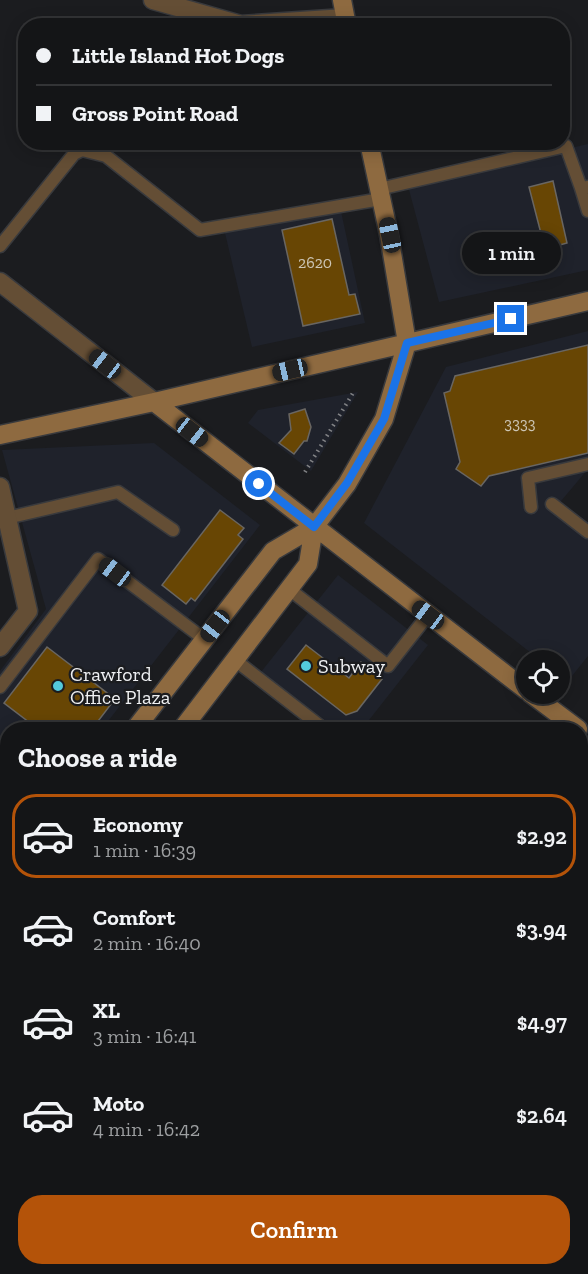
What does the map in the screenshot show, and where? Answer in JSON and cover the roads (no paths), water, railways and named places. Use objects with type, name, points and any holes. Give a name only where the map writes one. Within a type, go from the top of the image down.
[{"type":"main road","points":[[140,722],[273,551],[314,527],[347,483],[384,419],[407,343],[390,235],[371,150]]},
{"type":"main road","points":[[0,435],[154,402],[588,301]]},
{"type":"main road","points":[[154,402],[516,682]]},
{"type":"main road","points":[[187,722],[308,564],[314,527]]},
{"type":"main road","points":[[545,704],[568,722]]},
{"type":"street","points":[[153,0],[216,18]]},
{"type":"street","points":[[307,18],[345,14]]},
{"type":"street","points":[[0,282],[154,402]]},
{"type":"street","points":[[0,487],[28,611],[0,647]]},
{"type":"lane","points":[[0,246],[74,154],[82,150],[106,156],[200,230],[380,194],[550,150]]},
{"type":"lane","points":[[568,150],[584,188],[588,211]]},
{"type":"lane","points":[[531,507],[528,478],[588,464]]},
{"type":"lane","points":[[7,518],[118,492],[173,530]]},
{"type":"lane","points":[[552,504],[588,532]]},
{"type":"lane","points":[[0,687],[98,559],[204,639]]},
{"type":"lane","points":[[289,589],[388,666],[428,615]]},
{"type":"lane","points":[[235,660],[315,722]]},
{"type":"place","name":"Subway","points":[[306,666]]},
{"type":"place","name":"Crawford Office Plaza","points":[[58,686]]}]
